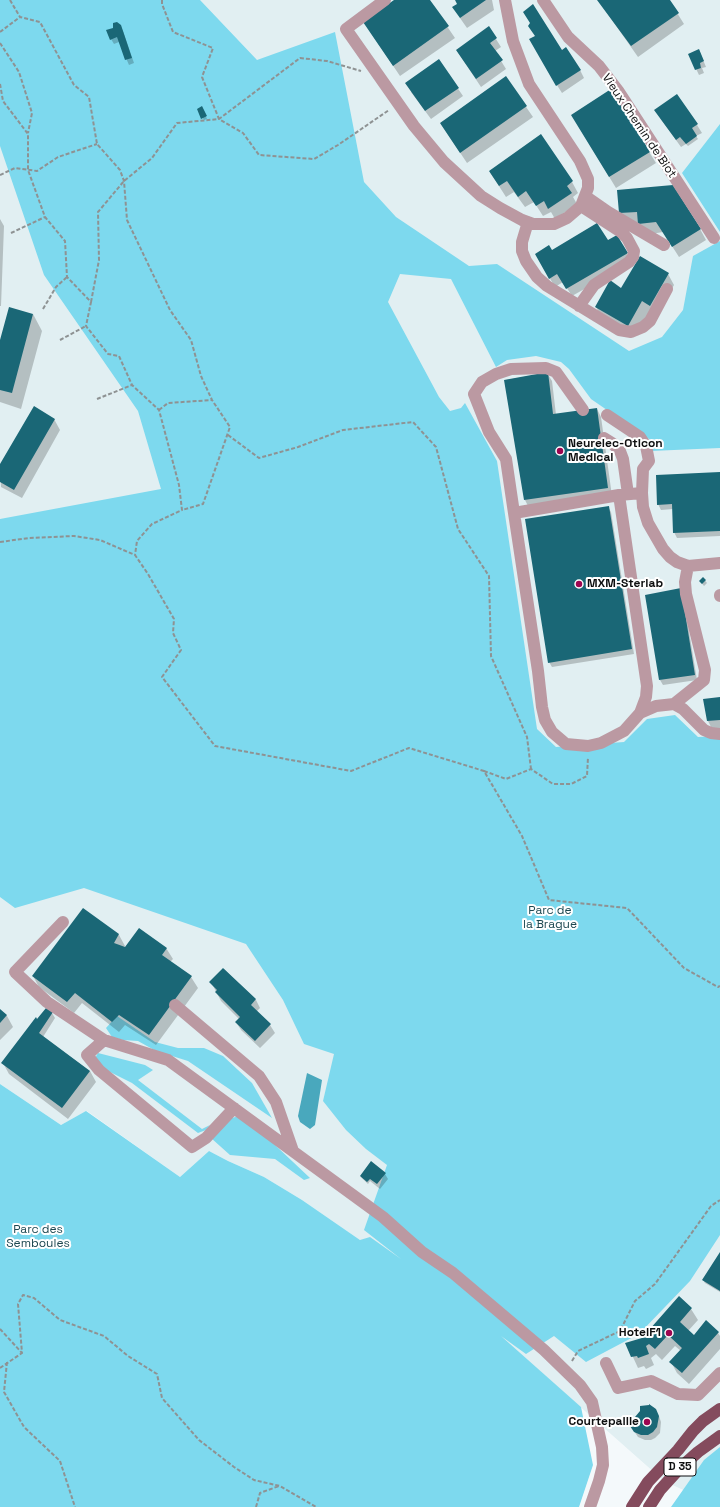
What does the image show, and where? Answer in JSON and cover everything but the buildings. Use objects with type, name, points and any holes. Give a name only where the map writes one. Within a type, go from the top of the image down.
[{"type":"main road","points":[[678,1450],[703,1421],[720,1409]]},
{"type":"main road","name":"D 35","points":[[632,1507],[648,1482],[678,1450],[702,1431],[720,1420]]},
{"type":"main road","name":"D 35","points":[[649,1507],[660,1490],[680,1468],[698,1452],[720,1436]]},
{"type":"street","points":[[385,0],[346,29],[428,144],[444,162],[481,196],[500,208],[528,222],[543,225],[554,224],[567,218],[583,201],[588,188],[588,179],[585,170],[529,84],[513,41],[505,0]]},
{"type":"street","name":"Vieux Chemin de Biot","points":[[543,0],[568,37],[599,66],[619,92],[714,238]]},
{"type":"street","points":[[583,201],[608,212],[664,245]]},
{"type":"street","points":[[579,306],[594,285],[629,262],[633,257],[634,251],[632,244],[621,232],[583,201]]},
{"type":"street","points":[[528,222],[522,242],[522,251],[530,269],[547,286],[619,330],[631,332],[638,330],[650,321],[668,289]]},
{"type":"street","points":[[583,410],[564,382],[556,372],[551,369],[532,367],[511,369],[496,374],[482,382],[474,394],[489,432],[506,459],[545,720],[552,732],[566,744],[588,746],[601,743],[624,731],[640,712],[646,697],[646,679],[624,495],[623,459],[620,451],[604,438]]},
{"type":"street","points":[[606,415],[640,438],[646,446],[649,461],[643,469],[643,506],[648,523],[663,549],[677,562],[688,566],[720,563]]},
{"type":"street","points":[[514,513],[642,493]]},
{"type":"street","points":[[674,704],[704,680],[705,670],[686,594],[685,582],[688,566]]},
{"type":"street","points":[[640,712],[656,706],[674,704],[683,708],[704,730],[711,733],[720,734]]},
{"type":"street","points":[[63,922],[15,972],[47,1002],[104,1040],[168,1060],[383,1217],[422,1252],[453,1273],[517,1327],[580,1385],[592,1402],[602,1447],[603,1465],[590,1507]]},
{"type":"street","points":[[175,1005],[259,1076],[276,1102],[293,1151]]},
{"type":"street","points":[[104,1040],[87,1055],[99,1070],[192,1147],[206,1138],[234,1108]]},
{"type":"street","points":[[606,1363],[618,1388],[651,1380],[678,1394],[698,1395],[720,1373]]},
{"type":"path","points":[[10,0],[20,17],[40,22],[74,84],[89,97],[97,144],[120,170],[124,181],[127,220],[170,310],[191,340],[201,376],[212,400],[230,426],[203,504],[182,510],[152,524],[137,541],[135,555]]},
{"type":"path","points":[[162,0],[162,4],[173,32],[213,48],[202,77],[219,119],[243,133],[259,155],[314,158],[338,145],[398,103]]},
{"type":"path","points":[[0,32],[20,17]]},
{"type":"path","points":[[0,43],[19,72],[32,114],[28,134],[28,170],[45,217],[65,241],[68,277],[91,302]]},
{"type":"path","points":[[182,510],[179,485],[158,410],[132,385],[120,356],[108,354],[86,326],[99,260],[98,212],[124,181],[152,158],[177,123],[219,119],[300,58],[327,61],[380,78]]},
{"type":"path","points":[[0,84],[3,101],[28,134]]},
{"type":"path","points":[[0,175],[15,168],[37,171],[58,157],[97,144]]},
{"type":"path","points":[[11,233],[45,217]]},
{"type":"path","points":[[43,309],[56,287],[68,277]]},
{"type":"path","points":[[60,340],[86,326]]},
{"type":"path","points":[[97,399],[132,385]]},
{"type":"path","points":[[158,410],[168,403],[212,400]]},
{"type":"path","points":[[228,434],[259,458],[298,447],[343,430],[413,422],[436,447],[458,529],[489,576],[491,656],[527,737],[531,769],[553,784],[571,784],[588,776],[588,746]]},
{"type":"path","points":[[0,542],[29,538],[74,536],[100,540],[135,555],[148,574],[174,619],[173,633],[181,650],[162,677],[215,746],[351,771],[409,748],[506,779],[531,769]]},
{"type":"path","points":[[484,771],[522,836],[549,900],[627,908],[684,968],[718,987],[720,986]]},
{"type":"path","points":[[565,1370],[578,1351],[620,1331],[635,1301],[655,1284],[711,1206],[720,1200]]},
{"type":"path","points":[[22,1353],[18,1304],[23,1295],[34,1298],[60,1320],[104,1336],[128,1356],[157,1374],[162,1398],[199,1440],[234,1466],[254,1480],[280,1486],[316,1507]]},
{"type":"path","points":[[0,1329],[22,1353]]},
{"type":"path","points":[[0,1368],[22,1353]]},
{"type":"path","points":[[7,1362],[4,1392],[24,1427],[60,1461],[75,1507]]},
{"type":"path","points":[[256,1507],[260,1493],[280,1486]]},
{"type":"shaded area","points":[[0,0],[720,0],[720,1507],[664,1481],[473,1312],[360,1240],[302,1200],[264,1177],[209,1151],[180,1177],[87,1111],[61,1125],[0,1084]]},
{"type":"shaded area","points":[[307,1073],[322,1080],[315,1125],[310,1129],[300,1122],[298,1116]]},
{"type":"green space","points":[[0,0],[200,0],[257,60],[335,32],[364,182],[396,217],[469,266],[497,264],[629,351],[662,337],[683,310],[693,256],[720,241],[720,448],[651,451],[649,439],[591,399],[569,369],[561,362],[536,356],[507,360],[496,367],[451,279],[400,274],[388,302],[439,397],[450,411],[461,408],[465,403],[497,461],[537,729],[556,747],[624,742],[647,719],[675,715],[698,737],[720,736],[720,1235],[690,1281],[639,1334],[586,1362],[554,1336],[526,1354],[501,1336],[581,1407],[593,1465],[579,1507],[0,1507],[0,1084],[61,1125],[86,1111],[180,1177],[209,1151],[264,1177],[302,1200],[360,1240],[370,1237],[401,1259],[364,1230],[387,1165],[366,1149],[346,1130],[323,1101],[334,1054],[304,1044],[283,1000],[246,944],[84,888],[15,908],[0,897],[0,519],[161,489],[138,411],[44,275],[0,146]]},
{"type":"green space","points":[[720,124],[720,232],[682,173]]},
{"type":"green space","points":[[117,1016],[155,1042],[178,1048],[204,1048],[223,1056],[252,1083],[272,1118],[188,1061],[156,1051],[138,1041],[123,1040],[112,1037],[106,1028]]},
{"type":"green space","points":[[98,1053],[145,1065],[153,1070],[138,1080],[202,1129],[210,1125],[206,1130],[198,1133],[132,1083],[106,1070],[95,1058]]},
{"type":"green space","points":[[239,1116],[257,1128],[310,1178],[304,1180],[275,1159],[230,1155],[211,1138],[228,1119]]},
{"type":"green space","points":[[720,1447],[720,1507],[671,1507],[704,1460]]},
{"type":"place","name":"Neurelec-Oticon Medical","points":[[560,451]]},
{"type":"place","name":"MXM-Sterlab","points":[[579,584]]},
{"type":"place","name":"HotelF1","points":[[669,1333]]},
{"type":"place","name":"Courtepaille","points":[[647,1422]]},
{"type":"park label","name":"Parc de la Brague","points":[[550,918]]},
{"type":"park label","name":"Parc des Semboules","points":[[38,1237]]}]
